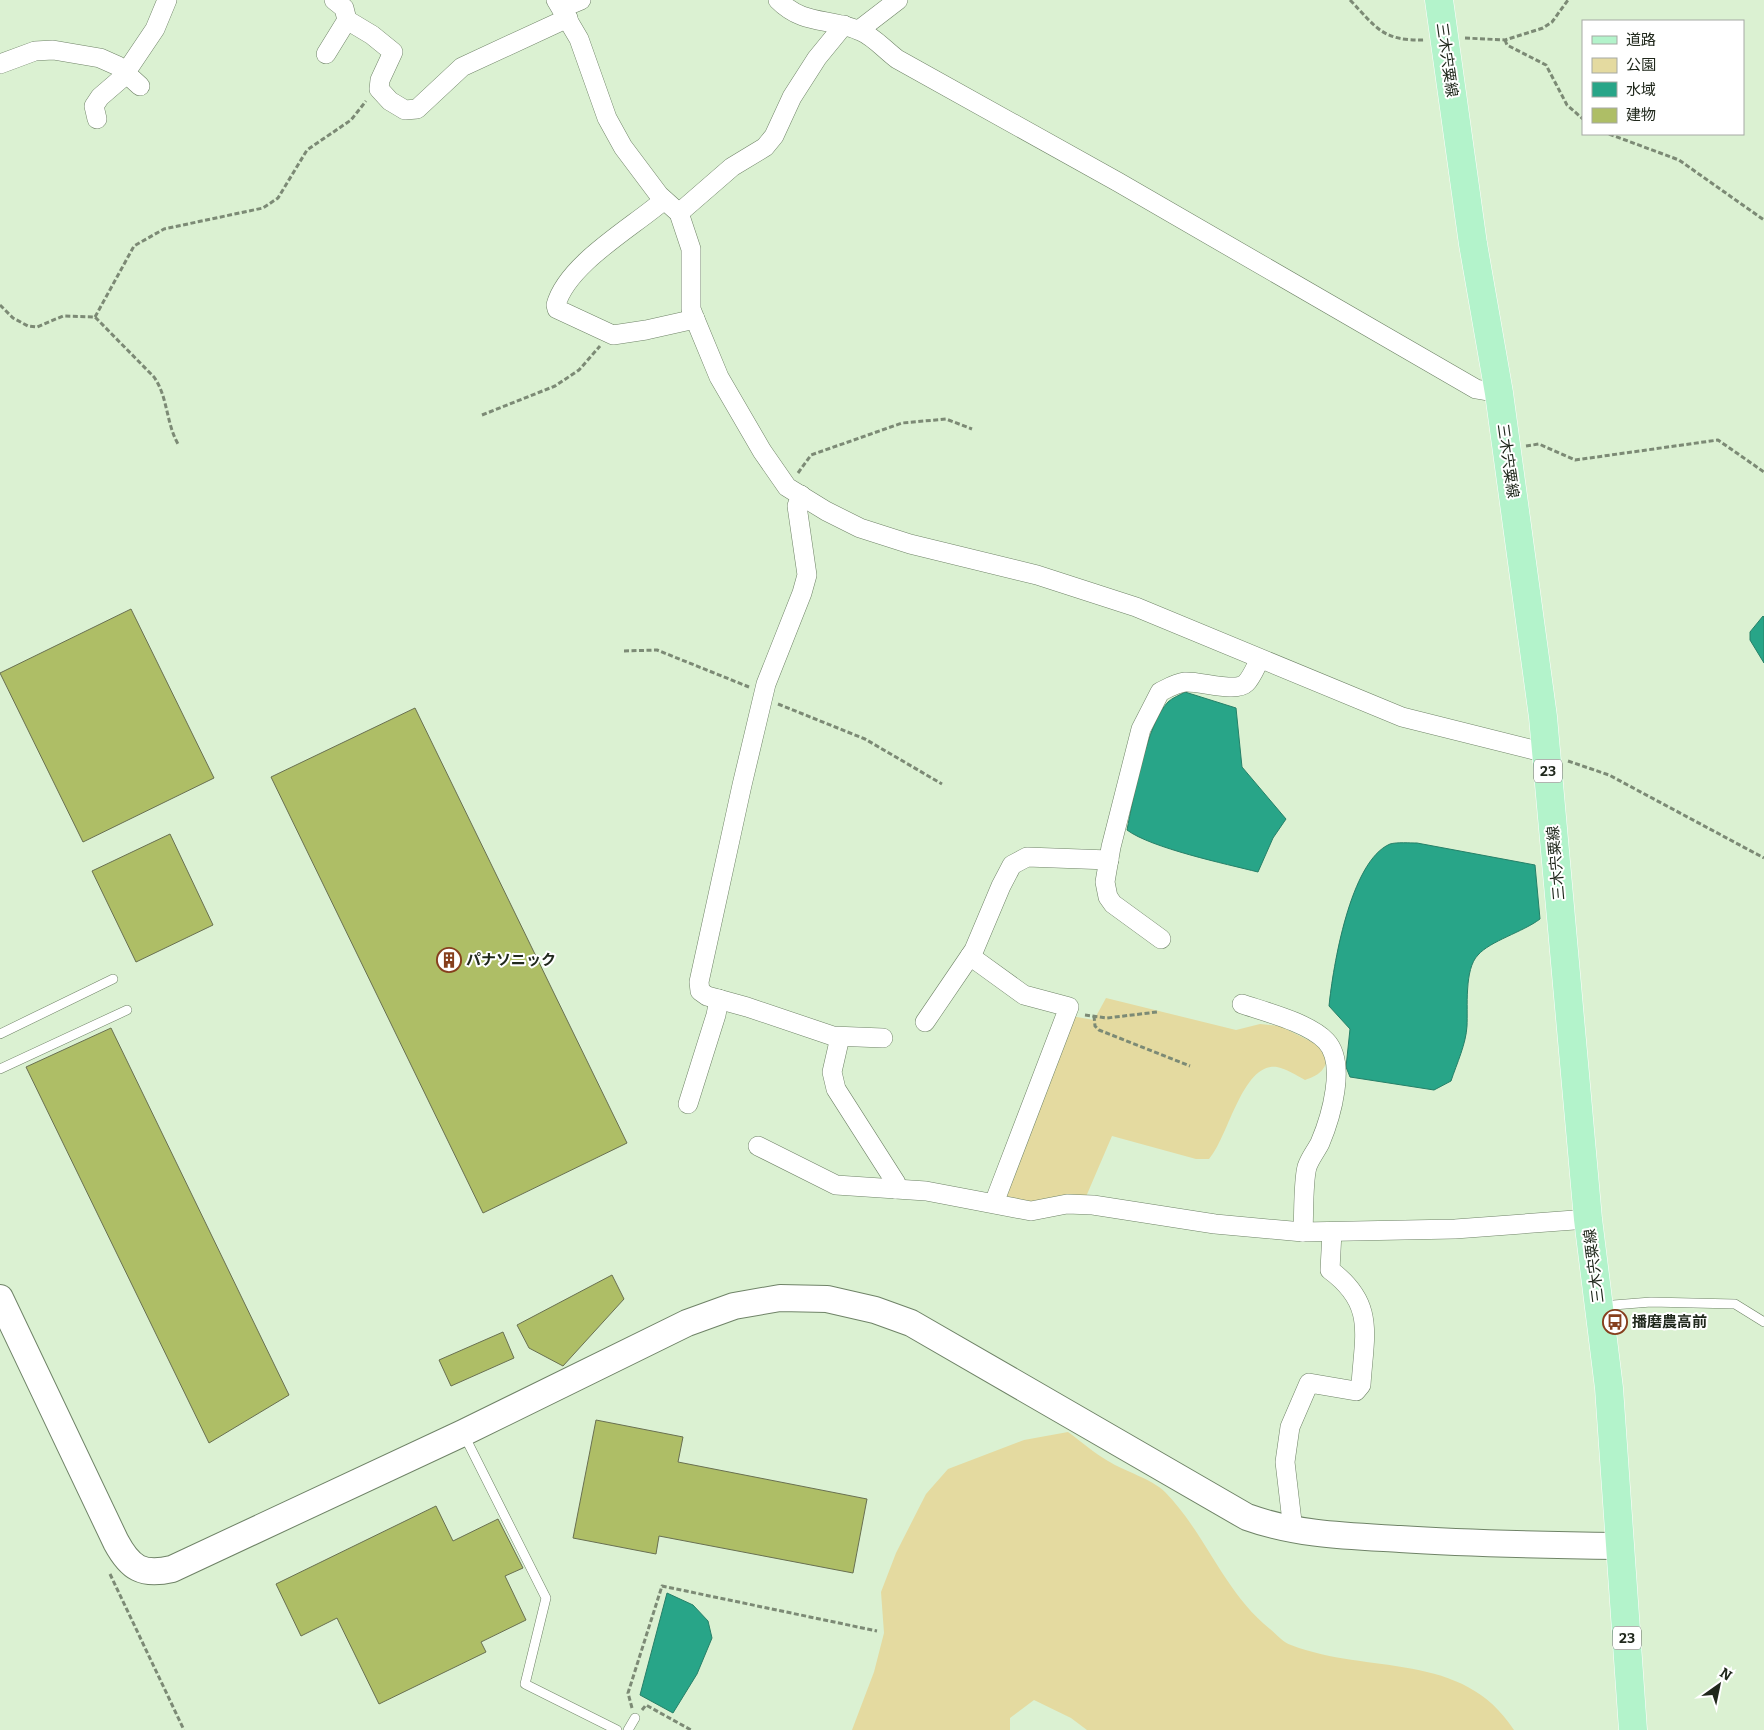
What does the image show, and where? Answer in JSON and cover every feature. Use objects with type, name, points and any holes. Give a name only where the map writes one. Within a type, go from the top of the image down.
[{"type":"main road","name":"三木宍粟線","points":[[1438,0],[1473,244],[1499,393],[1546,753],[1588,1219],[1609,1388],[1633,1730]]},
{"type":"street","points":[[97,119],[94,106],[126,72],[155,29],[167,0]]},
{"type":"street","points":[[326,54],[344,7],[372,35],[393,52],[380,80],[378,89],[390,101],[406,110],[417,109],[462,67],[580,0]]},
{"type":"street","points":[[778,0],[798,16],[851,28],[897,59],[1135,192],[1476,389],[1499,393]]},
{"type":"street","points":[[679,213],[724,173],[765,147],[774,136],[792,97],[817,58],[851,28],[898,0]]},
{"type":"street","points":[[562,9],[580,39],[607,118],[623,147],[641,174],[664,200],[679,213],[691,249],[691,309],[719,377],[762,451],[794,491],[860,528],[910,544],[1037,575],[1136,607],[1402,718],[1546,753]]},
{"type":"street","points":[[0,64],[35,51],[53,50],[100,58],[118,66],[140,86]]},
{"type":"street","points":[[664,200],[590,258],[578,270],[557,299],[557,309],[610,334],[646,330],[695,319]]},
{"type":"street","points":[[794,491],[806,575],[802,593],[764,693],[699,982],[700,991],[707,996],[840,1037],[883,1038]]},
{"type":"street","points":[[1161,938],[1125,914],[1108,897],[1105,882],[1141,729],[1160,692],[1183,682],[1198,682],[1231,688],[1240,686],[1246,683],[1260,659]]},
{"type":"street","points":[[925,1022],[970,956],[1012,865],[1027,857],[1109,860]]},
{"type":"street","points":[[970,956],[1024,995],[1069,1008],[994,1203]]},
{"type":"street","points":[[688,1104],[716,1016],[719,999]]},
{"type":"street","points":[[1242,1004],[1302,1026],[1325,1039],[1334,1050],[1337,1060],[1337,1076],[1325,1129],[1307,1167],[1303,1232]]},
{"type":"street","points":[[840,1037],[832,1072],[836,1089],[896,1183],[895,1189]]},
{"type":"street","points":[[758,1146],[836,1185],[926,1191],[1032,1211],[1067,1204],[1093,1205],[1215,1224],[1303,1232],[1455,1229],[1588,1219]]},
{"type":"street","points":[[1293,1530],[1285,1462],[1290,1427],[1308,1384],[1356,1392],[1361,1385],[1365,1318],[1362,1306],[1345,1281],[1330,1270],[1332,1232]]},
{"type":"street","points":[[0,1298],[116,1542],[123,1555],[134,1566],[146,1571],[157,1572],[172,1569],[463,1432],[687,1323],[734,1306],[780,1298],[827,1299],[875,1310],[910,1323],[1247,1517],[1293,1530],[1336,1536],[1457,1543],[1620,1546]]},
{"type":"lane","points":[[0,1034],[113,979]]},
{"type":"lane","points":[[0,1069],[127,1010]]},
{"type":"lane","points":[[1598,1306],[1651,1302],[1735,1304],[1764,1322]]},
{"type":"lane","points":[[463,1432],[546,1598],[525,1684],[617,1730]]},
{"type":"lane","points":[[628,1730],[635,1718]]},
{"type":"path","points":[[1505,40],[1507,45],[1546,66],[1567,105],[1582,117]]},
{"type":"path","points":[[95,317],[134,246],[164,229],[262,208],[278,198],[307,150],[351,120],[360,112],[370,94]]},
{"type":"path","points":[[1611,135],[1679,160],[1764,220]]},
{"type":"path","points":[[0,305],[13,318],[28,326],[38,327],[63,316],[95,317],[154,377],[162,389],[174,436],[178,444]]},
{"type":"path","points":[[482,415],[506,404],[532,396],[579,370],[610,334]]},
{"type":"path","points":[[794,491],[811,455],[902,423],[946,419],[972,429]]},
{"type":"path","points":[[1506,448],[1539,444],[1575,460],[1718,440],[1764,472]]},
{"type":"path","points":[[624,651],[658,650],[764,693],[780,705],[865,739],[942,784]]},
{"type":"path","points":[[1546,753],[1609,775],[1764,858]]},
{"type":"path","points":[[1067,1012],[1107,1018],[1156,1012]]},
{"type":"path","points":[[1094,1016],[1095,1026],[1099,1030],[1190,1066]]},
{"type":"path","points":[[635,1718],[628,1693],[662,1586],[877,1631]]},
{"type":"path","points":[[122,1602],[184,1730]]},
{"type":"path","points":[[635,1718],[646,1705],[691,1730]]},
{"type":"green space","points":[[1106,998],[1236,1030],[1260,1024],[1280,1026],[1318,1045],[1328,1056],[1327,1061],[1321,1072],[1305,1080],[1277,1067],[1265,1069],[1254,1076],[1245,1089],[1216,1149],[1209,1159],[1196,1159],[1112,1136],[1085,1199],[1037,1204],[1001,1198],[1071,1016],[1094,1020]]},
{"type":"green space","points":[[1068,1432],[1103,1458],[1153,1483],[1165,1492],[1192,1526],[1240,1598],[1254,1614],[1286,1642],[1321,1654],[1412,1669],[1441,1676],[1468,1687],[1493,1705],[1514,1730],[1087,1730],[1071,1718],[1034,1700],[1010,1718],[1010,1730],[852,1730],[874,1672],[884,1633],[881,1592],[896,1553],[926,1494],[948,1469],[1024,1440]]},
{"type":"water","points":[[1763,616],[1764,663],[1750,640],[1750,632]]},
{"type":"water","points":[[1185,692],[1236,708],[1242,767],[1286,819],[1273,838],[1258,872],[1171,849],[1138,837],[1127,830],[1142,762],[1154,726],[1160,712],[1168,702]]},
{"type":"water","points":[[1417,843],[1535,865],[1540,919],[1490,945],[1474,961],[1469,979],[1467,1026],[1463,1047],[1451,1081],[1434,1090],[1350,1077],[1346,1067],[1350,1029],[1329,1006],[1346,917],[1354,892],[1364,871],[1376,854],[1390,844]]},
{"type":"water","points":[[667,1593],[693,1605],[708,1621],[712,1638],[697,1674],[673,1713],[640,1695]]},
{"type":"building","points":[[131,609],[214,778],[83,842],[0,673]]},
{"type":"building","name":"パナソニック","points":[[415,708],[627,1143],[483,1213],[271,777]]},
{"type":"building","points":[[170,834],[213,925],[136,962],[92,871]]},
{"type":"building","points":[[111,1028],[289,1395],[209,1443],[26,1067]]},
{"type":"building","points":[[612,1275],[624,1299],[563,1366],[529,1348],[517,1325]]},
{"type":"building","points":[[503,1332],[514,1358],[451,1386],[439,1360]]},
{"type":"building","points":[[596,1420],[683,1437],[678,1462],[867,1499],[853,1573],[659,1536],[656,1554],[573,1538]]},
{"type":"building","points":[[436,1506],[453,1541],[498,1519],[523,1568],[505,1576],[526,1620],[481,1642],[486,1652],[379,1704],[337,1618],[301,1636],[276,1584]]},
{"type":"place","name":"パナソニック","points":[[449,960]]},
{"type":"place","name":"播磨農高前","points":[[1615,1322]]}]
